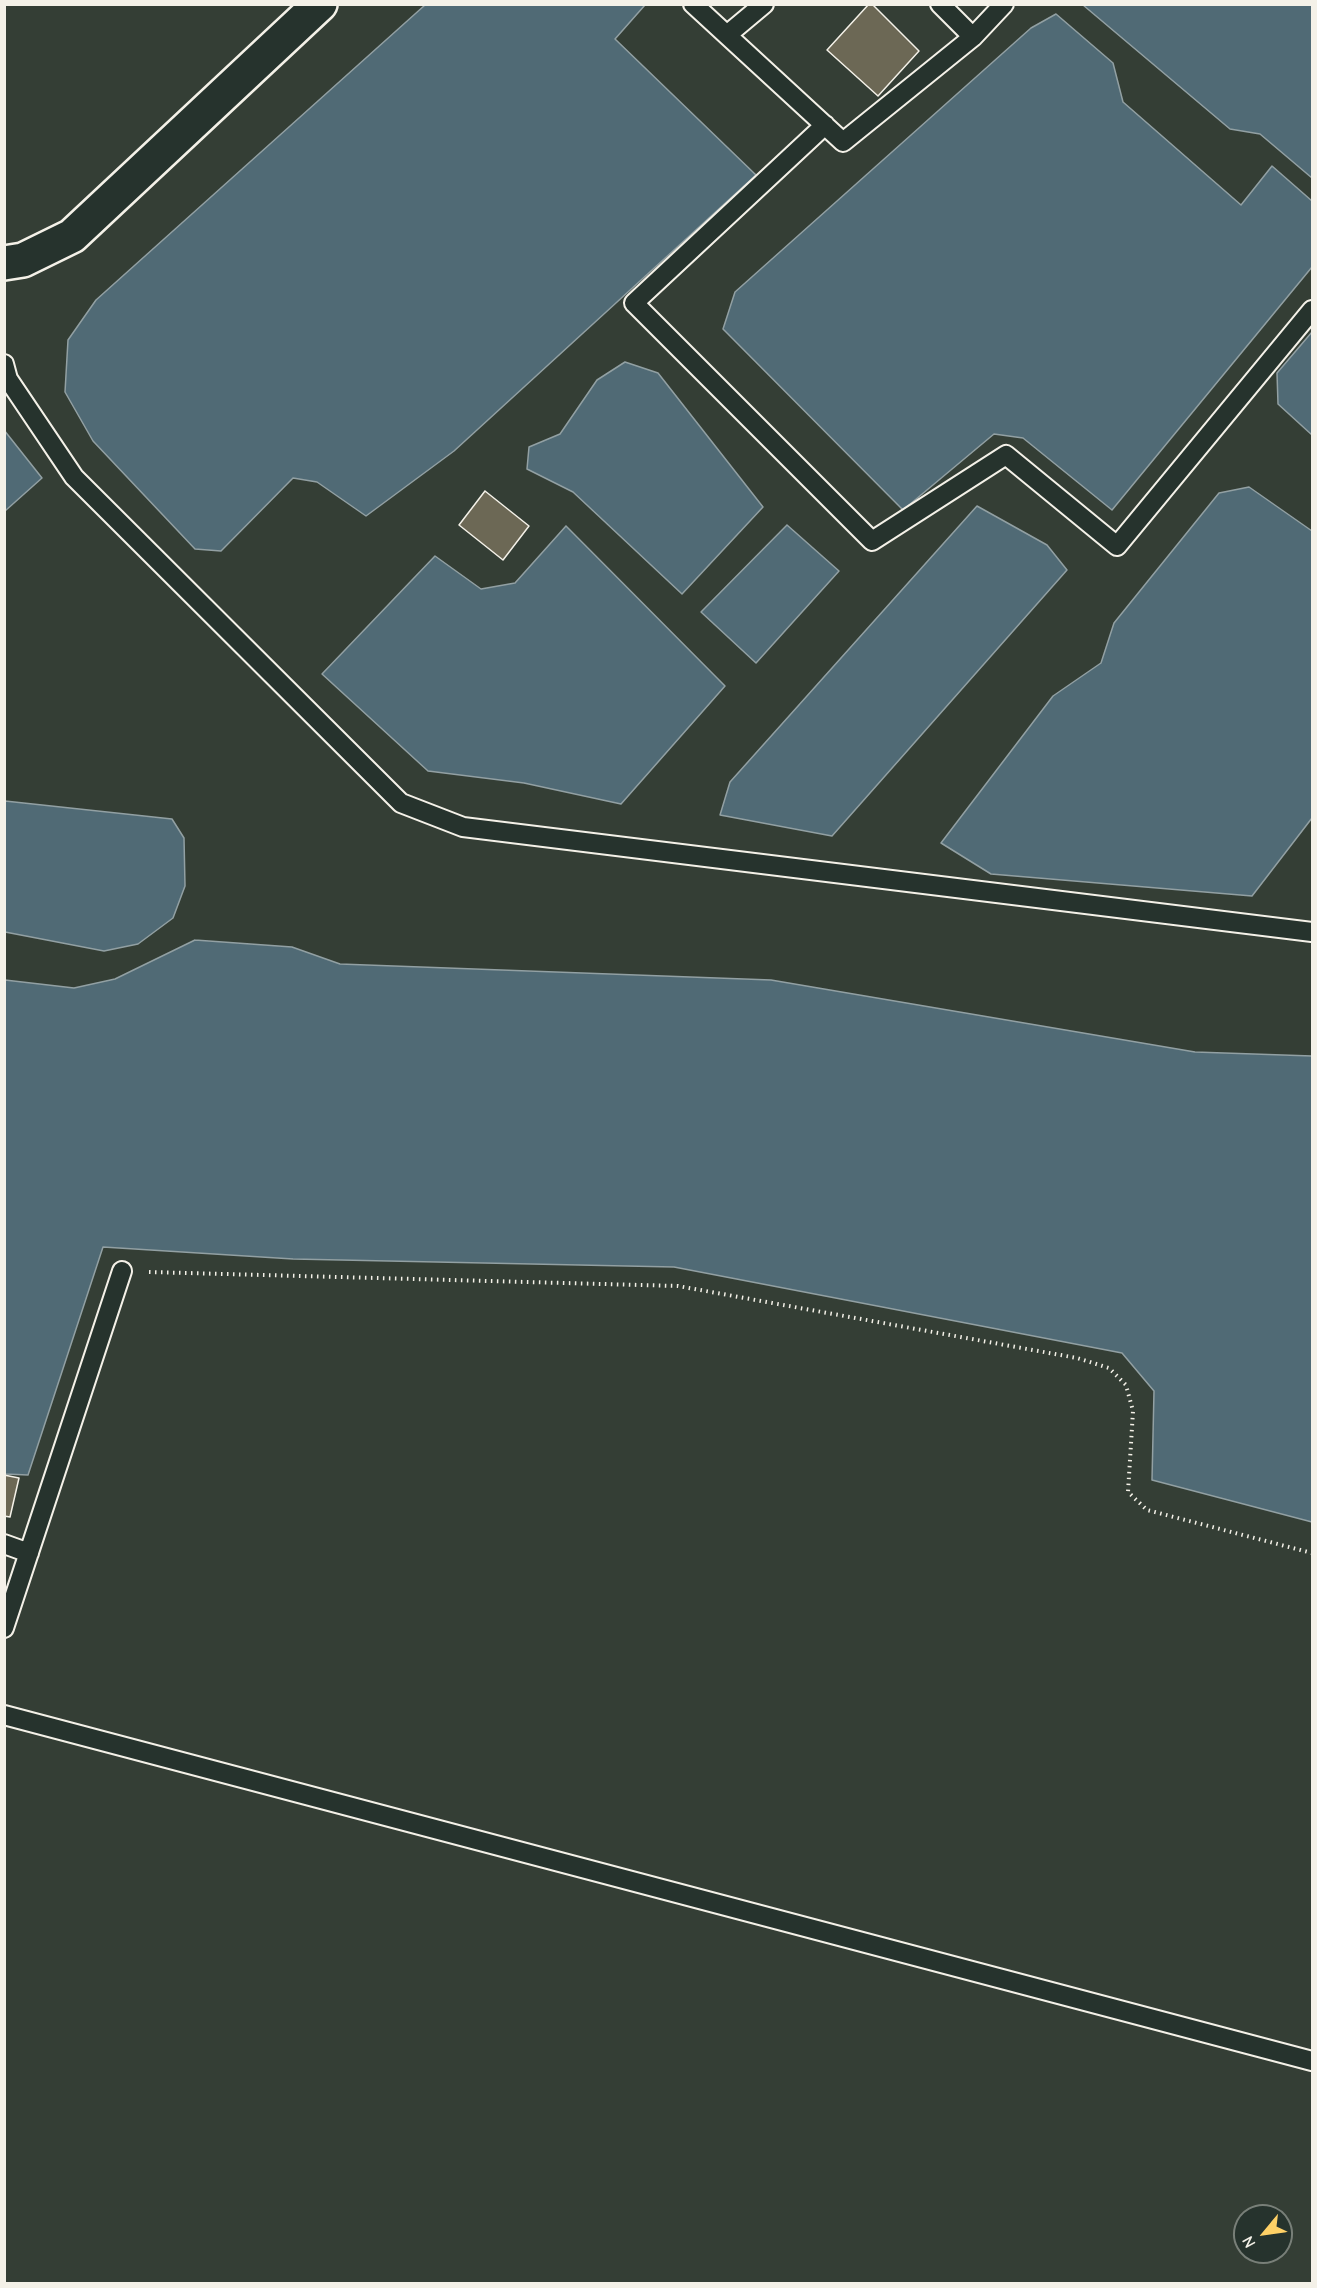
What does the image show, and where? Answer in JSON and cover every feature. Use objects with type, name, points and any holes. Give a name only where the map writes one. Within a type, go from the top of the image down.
[{"type":"street","points":[[4,263],[23,260],[72,236],[320,4]]},
{"type":"lane","points":[[693,4],[843,142],[973,37],[1004,4]]},
{"type":"lane","points":[[727,35],[764,4]]},
{"type":"lane","points":[[940,4],[973,37]]},
{"type":"lane","points":[[825,125],[634,303],[872,541],[1006,455],[1117,546],[1312,310]]},
{"type":"lane","points":[[4,364],[8,379],[74,477],[401,803],[462,827],[1312,932]]},
{"type":"lane","points":[[4,1628],[122,1271]]},
{"type":"lane","points":[[4,1544],[29,1553]]},
{"type":"lane","points":[[4,1715],[1312,2061]]},
{"type":"path","points":[[122,1271],[678,1286],[1077,1358],[1109,1368],[1126,1385],[1133,1411],[1128,1492],[1147,1510],[1312,1553]]},
{"type":"water","points":[[425,5],[645,5],[615,39],[756,175],[454,451],[366,516],[317,482],[293,478],[221,551],[195,549],[93,441],[65,392],[68,340],[96,300]]},
{"type":"water","points":[[1083,5],[1312,5],[1312,178],[1260,134],[1230,129]]},
{"type":"water","points":[[1056,14],[1113,63],[1123,102],[1241,205],[1272,166],[1312,201],[1312,267],[1112,510],[1023,438],[994,434],[903,510],[723,329],[735,292],[1031,28]]},
{"type":"water","points":[[1312,332],[1312,435],[1278,404],[1277,373]]},
{"type":"water","points":[[625,362],[658,373],[763,507],[682,594],[573,492],[527,469],[529,447],[560,434],[597,380]]},
{"type":"water","points":[[4,430],[42,478],[5,511],[4,511]]},
{"type":"water","points":[[1249,487],[1312,531],[1312,818],[1252,896],[991,874],[941,843],[1053,696],[1101,663],[1114,623],[1219,493]]},
{"type":"water","points":[[977,506],[1047,545],[1067,570],[832,836],[720,815],[730,782]]},
{"type":"water","points":[[787,525],[839,571],[756,663],[701,612]]},
{"type":"water","points":[[566,526],[725,686],[621,804],[524,783],[428,771],[322,674],[435,556],[481,589],[515,583]]},
{"type":"water","points":[[5,801],[172,819],[184,838],[185,886],[173,918],[138,944],[104,951],[5,932]]},
{"type":"water","points":[[195,940],[292,947],[340,964],[771,980],[1195,1052],[1312,1056],[1312,1522],[1152,1480],[1154,1391],[1122,1353],[674,1267],[293,1259],[103,1247],[28,1475],[5,1474],[5,980],[74,988],[115,979]]},
{"type":"building","points":[[869,4],[872,4],[919,51],[878,96],[827,50]]},
{"type":"building","points":[[485,491],[529,526],[503,560],[459,525]]},
{"type":"building","points":[[4,1475],[19,1478],[10,1517],[4,1516]]}]
